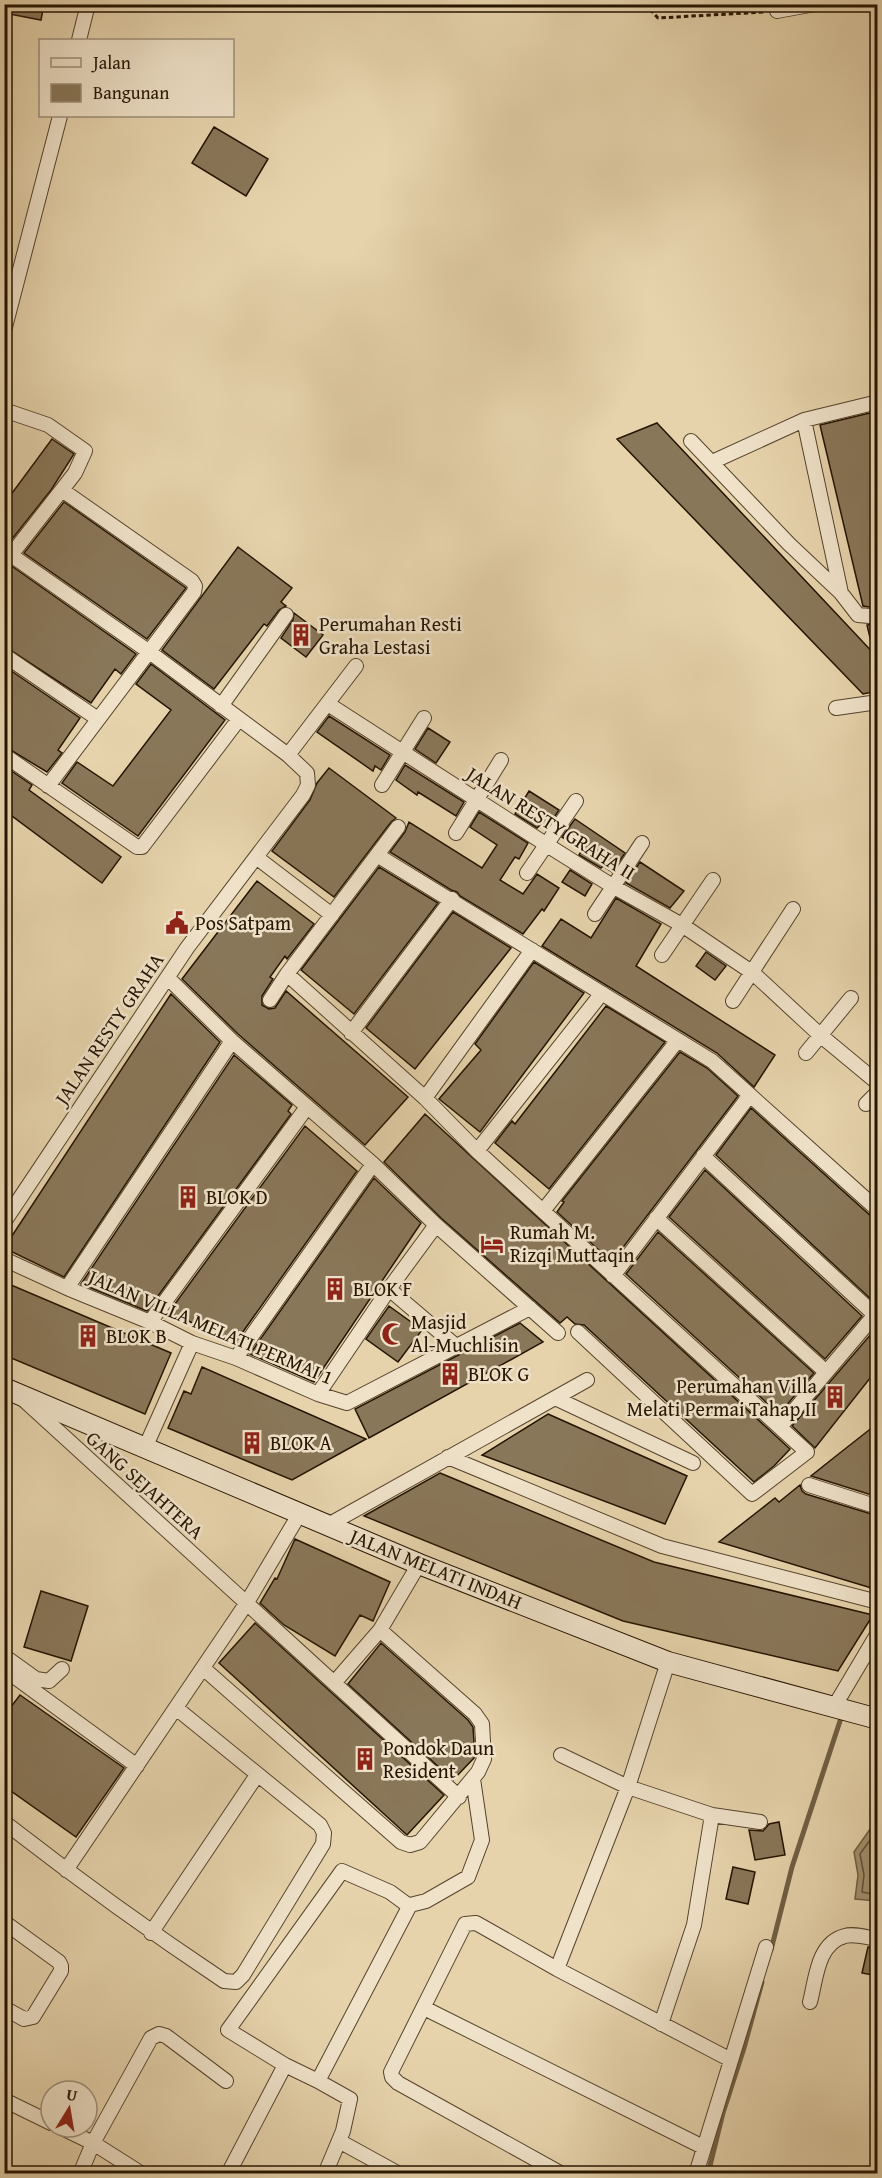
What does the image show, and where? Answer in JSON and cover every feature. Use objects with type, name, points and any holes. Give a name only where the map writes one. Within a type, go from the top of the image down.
[{"type":"main road","name":"JALAN MELATI INDAH","points":[[11,1392],[418,1564],[668,1662],[878,1719]]},
{"type":"street","points":[[79,39],[88,4]]},
{"type":"street","points":[[777,11],[815,4]]},
{"type":"street","points":[[4,332],[60,117]]},
{"type":"street","points":[[711,462],[804,420],[878,402]]},
{"type":"street","points":[[4,410],[48,425],[83,448],[83,458],[62,490],[8,560],[148,651],[288,755],[356,666]]},
{"type":"street","points":[[804,420],[841,593]]},
{"type":"street","points":[[691,441],[789,544],[841,593],[858,615],[878,614]]},
{"type":"street","points":[[48,786],[194,592],[195,586],[62,490]]},
{"type":"street","points":[[221,706],[286,615]]},
{"type":"street","points":[[4,655],[98,719]]},
{"type":"street","points":[[836,708],[878,702]]},
{"type":"street","name":"JALAN RESTY GRAHA II","points":[[328,704],[547,845],[682,925],[753,973],[820,1035],[878,1083]]},
{"type":"street","points":[[382,785],[424,718]]},
{"type":"street","points":[[4,755],[137,847],[142,847],[239,719]]},
{"type":"street","name":"JALAN RESTY GRAHA","points":[[4,1222],[187,948],[303,795],[308,785],[307,773],[288,755]]},
{"type":"street","points":[[456,833],[501,760]]},
{"type":"street","points":[[527,873],[576,801]]},
{"type":"street","points":[[270,1000],[286,974],[398,827]]},
{"type":"street","points":[[595,914],[642,843]]},
{"type":"street","points":[[377,855],[452,899],[712,1061],[878,1210]]},
{"type":"street","points":[[256,857],[332,915]]},
{"type":"street","points":[[662,956],[713,880]]},
{"type":"street","points":[[351,1033],[452,899]]},
{"type":"street","points":[[733,1001],[793,909]]},
{"type":"street","points":[[425,1098],[532,950]]},
{"type":"street","points":[[286,974],[425,1098],[477,1151],[807,1452],[752,1494],[578,1332]]},
{"type":"street","points":[[168,978],[232,1041],[373,1164],[436,1225],[558,1333]]},
{"type":"street","points":[[477,1151],[602,993]]},
{"type":"street","points":[[806,1053],[851,998]]},
{"type":"street","points":[[543,1211],[678,1040]]},
{"type":"street","points":[[67,1288],[232,1041]]},
{"type":"street","points":[[866,1104],[878,1092]]},
{"type":"street","points":[[613,1276],[750,1095]]},
{"type":"street","points":[[150,1322],[307,1107]]},
{"type":"street","points":[[703,1156],[876,1312],[780,1427]]},
{"type":"street","points":[[236,1358],[373,1164]]},
{"type":"street","points":[[656,1218],[826,1372]]},
{"type":"street","points":[[318,1394],[389,1289],[436,1225]]},
{"type":"street","name":"JALAN VILLA MELATI PERMAI 1","points":[[4,1259],[150,1322],[192,1343],[236,1358],[318,1394],[347,1403],[530,1308]]},
{"type":"street","points":[[389,1289],[456,1346]]},
{"type":"street","points":[[145,1448],[192,1343]]},
{"type":"street","points":[[328,1525],[586,1380]]},
{"type":"street","name":"GANG SEJAHTERA","points":[[11,1392],[459,1797]]},
{"type":"street","points":[[555,1398],[693,1463]]},
{"type":"street","points":[[448,1457],[662,1546],[878,1602]]},
{"type":"street","points":[[809,1485],[878,1507]]},
{"type":"street","points":[[66,1870],[246,1604],[300,1513]]},
{"type":"street","points":[[334,1683],[380,1630],[418,1564]]},
{"type":"street","points":[[203,1668],[401,1842],[410,1845],[420,1842],[473,1779],[484,1760],[482,1724],[467,1706],[380,1630]]},
{"type":"street","points":[[834,1707],[878,1632]]},
{"type":"street","points":[[4,1656],[42,1681],[49,1681],[62,1669]]},
{"type":"street","points":[[558,1970],[628,1787],[668,1662]]},
{"type":"street","points":[[4,1669],[137,1766]]},
{"type":"street","points":[[4,1822],[152,1933],[224,1981],[236,1982],[243,1975],[323,1844],[324,1833],[320,1825],[176,1708]]},
{"type":"street","points":[[561,1755],[628,1787],[712,1815],[760,1822]]},
{"type":"street","points":[[152,1933],[257,1775]]},
{"type":"street","points":[[318,2080],[410,1906],[426,1901],[468,1877],[482,1840],[473,1779]]},
{"type":"street","points":[[661,2024],[694,1924],[712,1815]]},
{"type":"street","points":[[325,2174],[339,2141],[350,2099],[318,2080],[285,2065],[228,2030],[342,1870],[390,1892],[410,1906]]},
{"type":"street","points":[[4,1922],[59,1962],[61,1971],[33,2017],[24,2019],[4,2008]]},
{"type":"street","points":[[562,2174],[398,2083],[392,2077],[465,1924],[476,1923],[558,1970],[731,2060]]},
{"type":"street","points":[[810,2002],[821,1957],[829,1944],[846,1935],[878,1940]]},
{"type":"street","points":[[696,2174],[766,1947]]},
{"type":"street","points":[[424,2007],[703,2147]]},
{"type":"street","points":[[80,2174],[93,2143],[151,2038],[159,2034],[166,2036],[226,2081]]},
{"type":"street","points":[[228,2174],[285,2065]]},
{"type":"street","points":[[4,2100],[39,2117]]},
{"type":"street","points":[[85,2139],[142,2174]]},
{"type":"street","points":[[339,2141],[399,2174]]},
{"type":"path","points":[[645,4],[658,18],[777,11]]},
{"type":"water","points":[[877,1797],[877,1901],[855,1899],[858,1875],[854,1852],[873,1825],[874,1799]]},
{"type":"building","points":[[4,4],[44,4],[41,20],[4,13]]},
{"type":"building","points":[[214,127],[268,159],[246,196],[192,163]]},
{"type":"building","points":[[878,411],[878,605],[869,607],[863,606],[820,425]]},
{"type":"building","points":[[657,423],[878,658],[878,691],[863,694],[617,439]]},
{"type":"building","points":[[52,439],[74,454],[51,490],[4,549],[4,504]]},
{"type":"building","points":[[64,502],[186,588],[147,639],[24,553]]},
{"type":"building","points":[[238,547],[292,588],[281,602],[286,606],[279,610],[267,626],[264,624],[214,689],[162,650]]},
{"type":"building","points":[[13,567],[136,654],[121,674],[115,669],[91,703],[4,646],[4,573]]},
{"type":"building","name":"Perumahan Resti Graha Lestasi","points":[[294,613],[323,635],[306,657],[281,638],[293,620]]},
{"type":"building","points":[[878,623],[878,645],[872,646],[867,625]]},
{"type":"building","points":[[151,664],[225,720],[138,836],[62,783],[77,762],[113,786],[171,710],[136,684]]},
{"type":"building","points":[[4,666],[80,718],[58,750],[62,753],[47,772],[4,746]]},
{"type":"building","points":[[329,716],[390,755],[381,770],[375,766],[373,771],[317,732]]},
{"type":"building","points":[[428,728],[450,742],[436,763],[415,749]]},
{"type":"building","points":[[405,765],[464,802],[456,816],[418,792],[417,795],[396,780]]},
{"type":"building","points":[[4,766],[32,785],[29,790],[121,857],[102,883],[4,810]]},
{"type":"building","points":[[329,768],[396,818],[334,897],[272,851],[310,800],[317,783]]},
{"type":"building","points":[[529,791],[559,810],[547,828],[541,824],[537,828],[515,814]]},
{"type":"building","points":[[479,812],[528,843],[519,859],[515,857],[500,880],[523,894],[537,874],[559,888],[544,911],[542,909],[523,934],[390,852],[405,832],[409,822],[482,868],[497,845],[470,827]]},
{"type":"building","points":[[575,819],[625,853],[612,872],[579,855],[582,850],[562,837]]},
{"type":"building","points":[[640,862],[684,891],[670,908],[626,883]]},
{"type":"building","points":[[379,867],[438,903],[354,1014],[301,970]]},
{"type":"building","points":[[570,870],[592,884],[585,896],[562,882]]},
{"type":"building","points":[[257,881],[314,924],[287,959],[285,956],[270,977],[273,979],[262,996],[262,1005],[269,1009],[275,1008],[286,991],[408,1097],[365,1145],[238,1034],[182,979]]},
{"type":"building","points":[[616,898],[661,924],[636,966],[775,1055],[754,1087],[717,1053],[542,946],[561,919],[591,938]]},
{"type":"building","points":[[453,912],[511,948],[415,1069],[366,1028]]},
{"type":"building","points":[[706,952],[726,966],[715,980],[696,966]]},
{"type":"building","points":[[534,962],[584,993],[480,1132],[439,1099],[481,1050],[475,1044]]},
{"type":"building","points":[[171,994],[220,1042],[64,1277],[4,1248]]},
{"type":"building","points":[[606,1006],[665,1042],[549,1189],[495,1143],[512,1121],[515,1124]]},
{"type":"building","points":[[680,1052],[707,1068],[738,1096],[612,1262],[557,1212],[564,1202],[562,1201]]},
{"type":"building","name":"BLOK D","points":[[234,1055],[292,1105],[288,1111],[291,1114],[147,1311],[81,1284]]},
{"type":"building","points":[[751,1108],[872,1217],[878,1219],[878,1302],[875,1303],[716,1155]]},
{"type":"building","points":[[425,1114],[790,1449],[774,1466],[754,1482],[584,1325],[575,1324],[567,1317],[560,1323],[441,1218],[384,1162]]},
{"type":"building","points":[[305,1126],[357,1171],[235,1343],[169,1312]]},
{"type":"building","points":[[705,1170],[862,1316],[825,1359],[669,1217]]},
{"type":"building","name":"BLOK F","points":[[374,1178],[421,1223],[314,1382],[250,1354]]},
{"type":"building","points":[[658,1232],[814,1373],[779,1414],[626,1274]]},
{"type":"building","points":[[4,1282],[171,1353],[145,1414],[4,1355]]},
{"type":"building","name":"Masjid Al-Muchlisin","points":[[389,1306],[422,1330],[398,1362],[366,1339]]},
{"type":"building","name":"BLOK G","points":[[520,1323],[543,1342],[369,1438],[355,1409]]},
{"type":"building","name":"Perumahan Villa Melati Permai Tahap II","points":[[878,1326],[878,1368],[815,1448],[792,1426]]},
{"type":"building","points":[[202,1367],[366,1439],[292,1480],[168,1428],[184,1391],[191,1394]]},
{"type":"building","points":[[548,1414],[687,1476],[665,1524],[482,1455]]},
{"type":"building","points":[[878,1423],[878,1497],[811,1476],[836,1456]]},
{"type":"building","points":[[440,1473],[654,1562],[873,1615],[838,1671],[623,1621],[364,1516]]},
{"type":"building","points":[[800,1485],[806,1494],[878,1516],[878,1590],[719,1542],[775,1498],[779,1502]]},
{"type":"building","points":[[295,1539],[390,1582],[373,1621],[360,1615],[335,1656],[284,1625],[260,1603],[275,1578],[277,1579]]},
{"type":"building","points":[[41,1591],[88,1606],[71,1661],[24,1647]]},
{"type":"building","name":"Pondok Daun Resident","points":[[255,1623],[444,1795],[407,1835],[219,1663]]},
{"type":"building","name":"Pondok Daun Resident","points":[[381,1643],[473,1727],[475,1757],[453,1780],[348,1684]]},
{"type":"building","points":[[20,1695],[124,1768],[76,1837],[4,1786],[4,1716]]},
{"type":"building","points":[[779,1822],[785,1855],[755,1860],[749,1830],[763,1831],[769,1824]]},
{"type":"building","points":[[733,1867],[755,1872],[748,1904],[726,1899]]},
{"type":"building","points":[[868,1947],[878,1948],[878,1976],[862,1973]]},
{"type":"waterway","points":[[771,1950],[792,1867],[841,1718]]},
{"type":"waterway","points":[[708,2174],[723,2113],[762,1982]]},
{"type":"place","name":"Perumahan Resti Graha Lestasi","points":[[301,635]]},
{"type":"place","name":"Pos Satpam","points":[[177,923]]},
{"type":"place","name":"BLOK D","points":[[188,1197]]},
{"type":"place","name":"Rumah M. Rizqi Muttaqin","points":[[492,1244]]},
{"type":"place","name":"BLOK F","points":[[335,1289]]},
{"type":"place","name":"Masjid Al-Muchlisin","points":[[393,1334]]},
{"type":"place","name":"BLOK B","points":[[88,1336]]},
{"type":"place","name":"BLOK G","points":[[450,1374]]},
{"type":"place","name":"Perumahan Villa Melati Permai Tahap II","points":[[835,1397]]},
{"type":"place","name":"BLOK A","points":[[252,1443]]},
{"type":"place","name":"Pondok Daun Resident","points":[[365,1759]]}]
